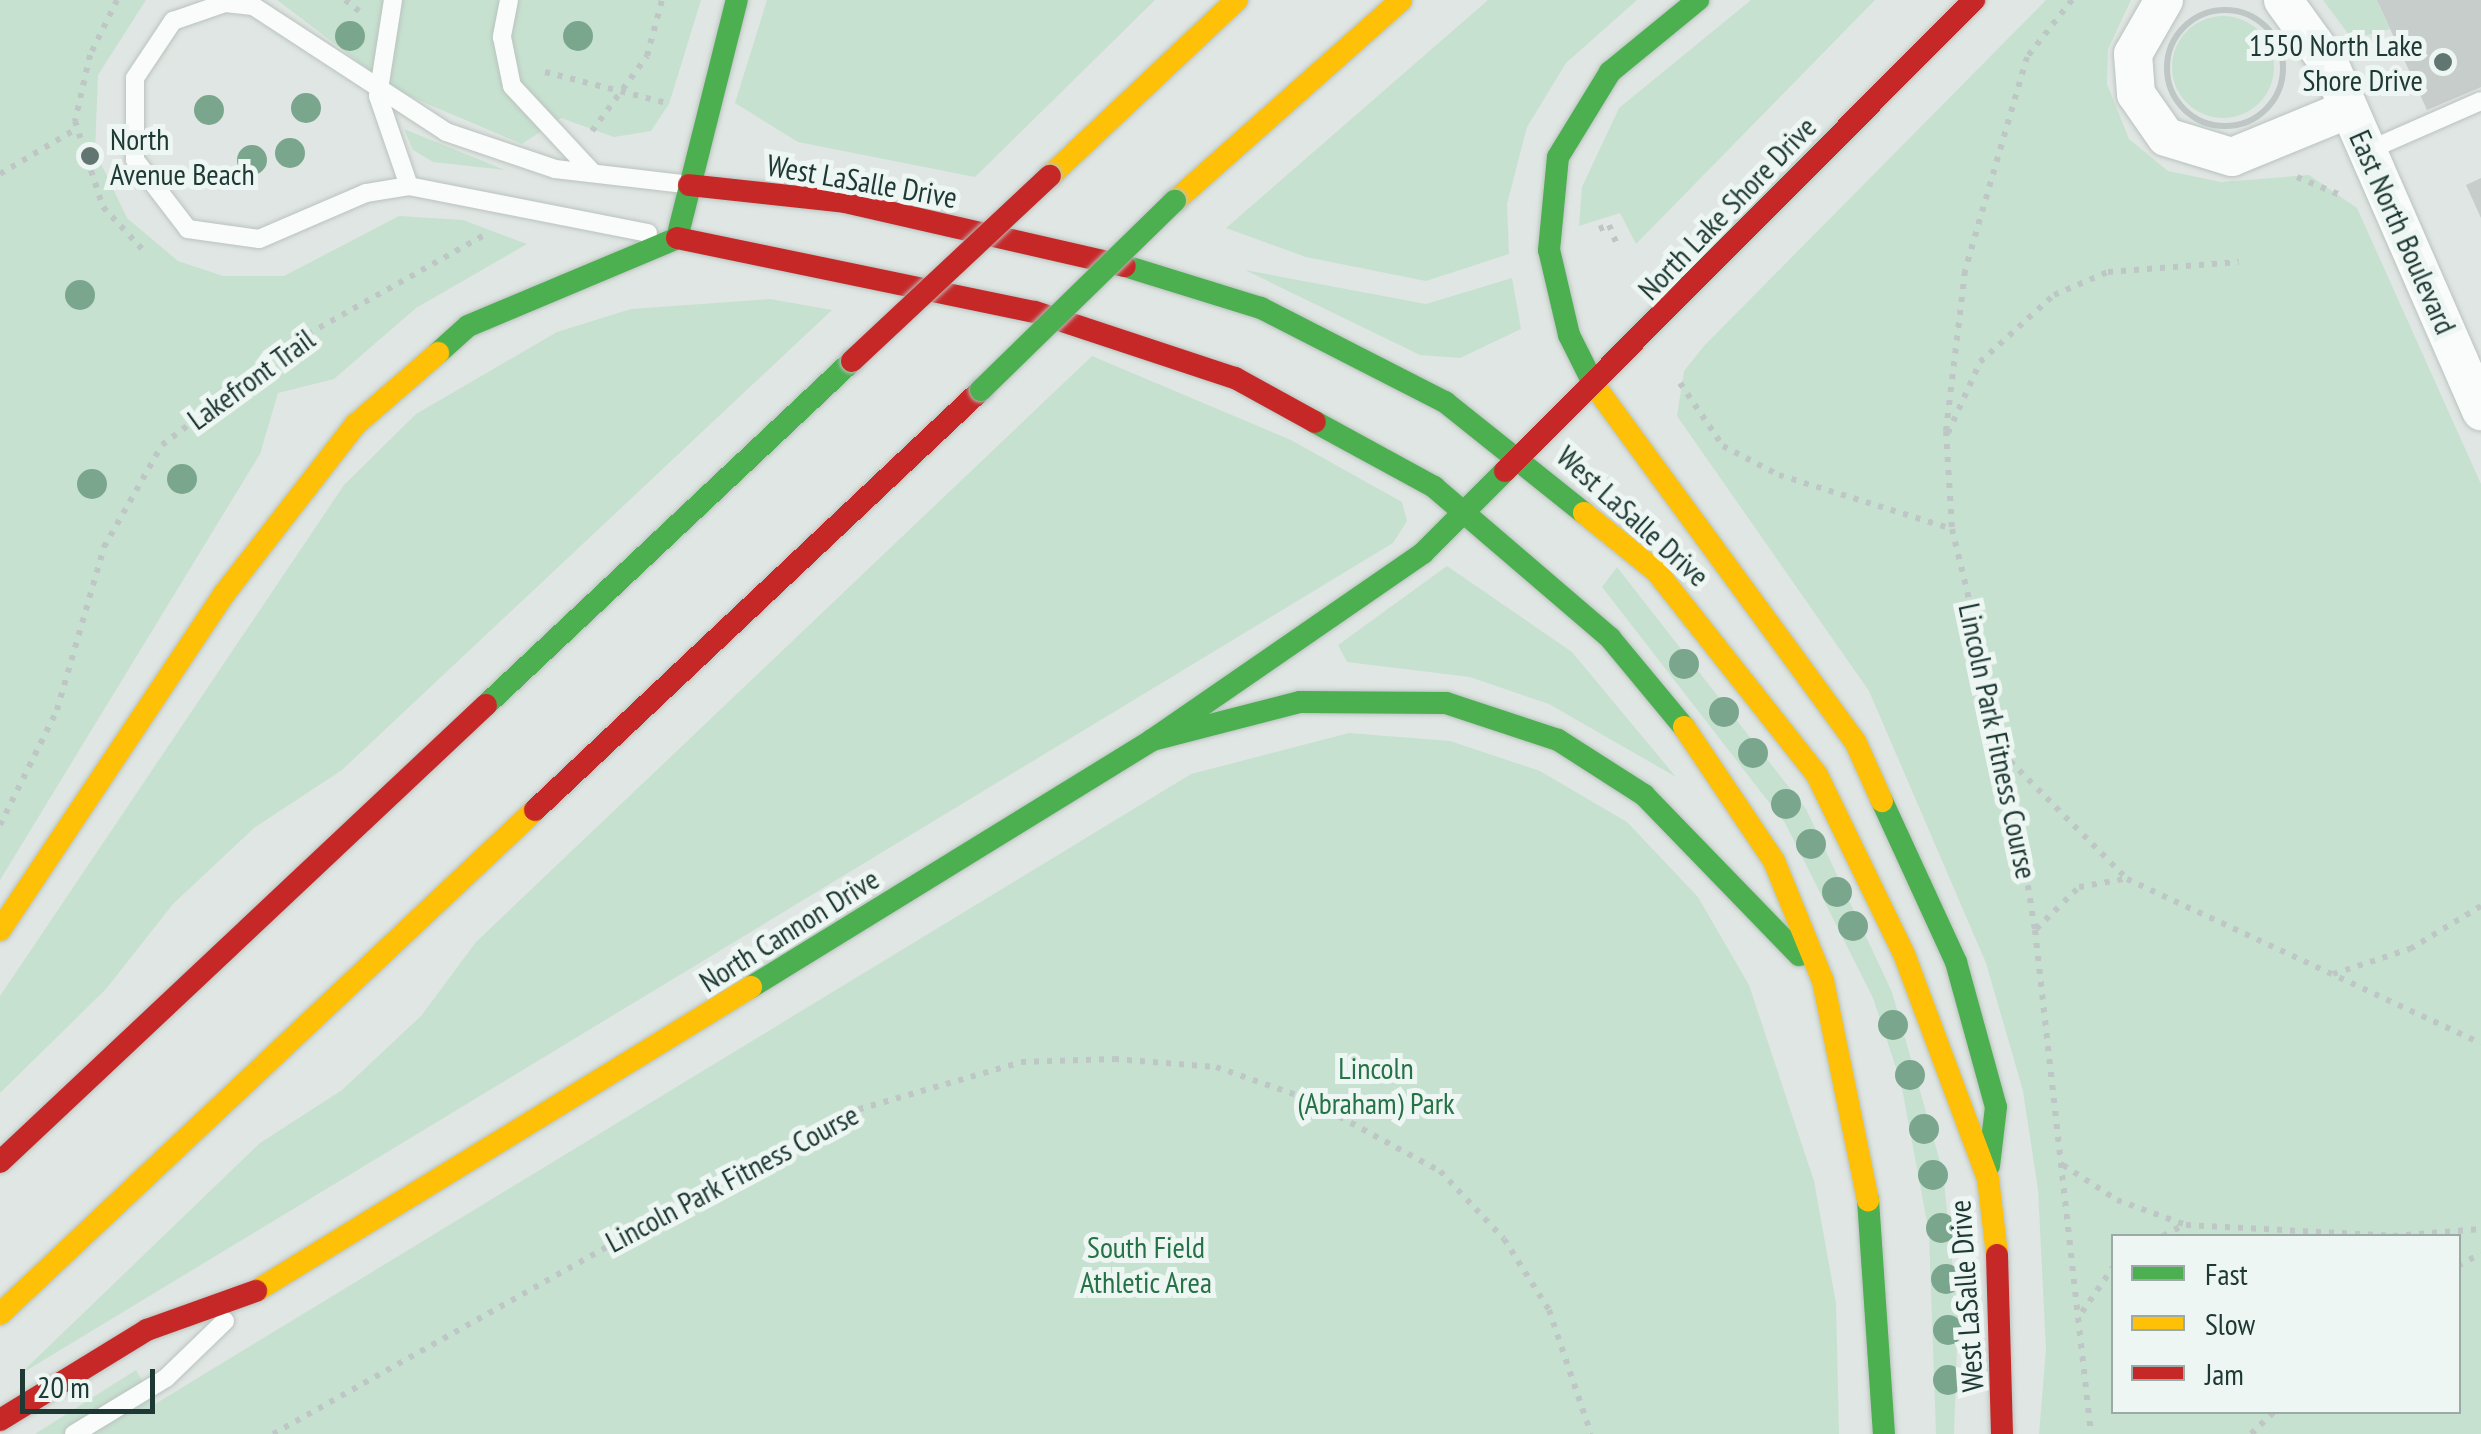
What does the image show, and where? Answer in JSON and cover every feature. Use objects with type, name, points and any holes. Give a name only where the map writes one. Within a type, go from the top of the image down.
[{"type":"main road","points":[[678,238],[737,0]]},
{"type":"main road","points":[[0,1162],[1236,0]]},
{"type":"main road","points":[[0,1314],[982,390],[1175,200],[1401,0]]},
{"type":"main road","points":[[1698,0],[1610,72],[1558,157],[1549,250],[1569,334],[1594,385],[1854,741],[1956,962],[1996,1106],[1988,1179]]},
{"type":"main road","name":"North Lake Shore Drive","points":[[1524,459],[1974,0]]},
{"type":"main road","name":"West LaSalle Drive","points":[[689,185],[844,202],[1196,284],[1353,350],[1524,459],[1693,609],[1818,775],[1904,954],[1988,1179],[2004,1322],[2002,1434]]},
{"type":"main road","points":[[0,930],[224,594],[355,425],[468,326],[678,238],[1035,312],[1235,378],[1368,446],[1468,513],[1578,607],[1675,714],[1774,861],[1823,981],[1874,1231],[1884,1434]]},
{"type":"main road","name":"North Cannon Drive","points":[[256,1291],[1152,740],[1468,513],[1524,459]]},
{"type":"main road","points":[[1152,740],[1300,702],[1446,703],[1558,740],[1644,796],[1823,981]]},
{"type":"main road","points":[[0,1420],[147,1330],[256,1291]]},
{"type":"street","name":"East North Boulevard","points":[[2164,0],[2133,54],[2136,94],[2166,138],[2232,157],[2349,108]]},
{"type":"street","name":"East North Boulevard","points":[[2283,0],[2302,18],[2349,108],[2481,412]]},
{"type":"lane","points":[[393,0],[378,96],[409,186]]},
{"type":"lane","points":[[509,0],[504,62],[521,103],[594,173]]},
{"type":"lane","points":[[678,238],[409,186],[232,242],[188,229],[136,160],[135,78],[149,47],[173,21],[225,3],[285,25],[378,96],[507,157],[689,185]]},
{"type":"lane","points":[[2367,151],[2481,101]]},
{"type":"lane","name":"North Cannon Drive","points":[[74,1434],[166,1378],[256,1291]]},
{"type":"path","points":[[117,0],[90,55],[76,129],[103,207],[145,252]]},
{"type":"path","points":[[590,133],[626,91],[662,0]]},
{"type":"path","name":"Lincoln Park Fitness Course","points":[[2072,0],[2027,56],[1965,271],[1946,438],[1952,530],[2007,757],[2035,930],[2082,1313],[2091,1434]]},
{"type":"path","points":[[2252,16],[2283,61],[2274,99],[2246,123],[2190,116],[2168,84],[2170,46],[2196,17],[2252,16]]},
{"type":"path","points":[[504,62],[670,104]]},
{"type":"path","points":[[0,174],[76,129]]},
{"type":"path","points":[[2276,176],[2311,178],[2352,211]]},
{"type":"path","points":[[1609,225],[1616,242]]},
{"type":"path","name":"Lakefront Trail","points":[[0,825],[58,710],[104,547],[162,445],[308,334],[492,228]]},
{"type":"path","points":[[1946,438],[1980,362],[2054,295],[2108,272],[2239,262]]},
{"type":"path","points":[[1680,383],[1723,446],[1779,475],[1952,530]]},
{"type":"path","points":[[2007,757],[2075,837],[2127,879],[2481,1043]]},
{"type":"path","points":[[2035,930],[2079,887],[2127,879]]},
{"type":"path","points":[[2332,974],[2410,949],[2481,906]]},
{"type":"path","name":"Lincoln Park Fitness Course","points":[[274,1434],[846,1113],[1021,1062],[1114,1059],[1216,1067],[1287,1092],[1440,1171],[1504,1239],[1549,1310],[1591,1434]]},
{"type":"path","points":[[2062,1164],[2117,1200],[2186,1224],[2358,1234]]},
{"type":"path","points":[[2167,1234],[2186,1224]]},
{"type":"path","points":[[2418,1234],[2481,1229]]},
{"type":"path","points":[[2082,1313],[2111,1270]]},
{"type":"path","points":[[2250,1434],[2272,1414]]},
{"type":"green space","points":[[0,0],[146,0],[98,75],[95,151],[127,218],[178,261],[223,276],[284,276],[399,216],[463,220],[527,244],[416,308],[334,379],[278,393],[260,454],[0,880]]},
{"type":"green space","points":[[277,0],[701,0],[669,104],[651,131],[614,137],[561,118],[522,144],[397,91]]},
{"type":"green space","points":[[767,0],[1155,0],[975,177],[798,142],[735,103]]},
{"type":"green space","points":[[1488,0],[1637,0],[1566,63],[1527,127],[1507,204],[1509,254],[1426,281],[1306,257],[1226,228]]},
{"type":"green space","points":[[1751,0],[1875,0],[1636,244],[1620,213],[1579,226],[1582,187],[1619,108]]},
{"type":"green space","points":[[2046,0],[2131,0],[2108,49],[2107,84],[2129,139],[2168,171],[2221,182],[2309,175],[2357,208],[2481,484],[2481,1434],[2039,1434],[2046,1349],[2038,1190],[2023,1091],[1986,963],[1869,691],[1677,416],[1684,371],[1704,346]]},
{"type":"green space","points":[[2323,0],[2377,0],[2390,29],[2352,39]]},
{"type":"green space","points":[[2223,16],[2242,20],[2259,31],[2270,48],[2274,67],[2270,86],[2259,103],[2242,114],[2223,118],[2204,114],[2187,103],[2176,86],[2172,67],[2176,48],[2187,31],[2204,20]]},
{"type":"green space","points":[[404,129],[505,170],[433,162],[413,150]]},
{"type":"green space","points":[[1245,270],[1426,304],[1512,278],[1521,329],[1460,358],[1420,355]]},
{"type":"green space","points":[[770,299],[832,310],[342,770],[254,828],[173,904],[106,989],[0,1093],[0,996],[344,485],[416,414],[557,332],[631,309]]},
{"type":"green space","points":[[1092,356],[1291,440],[1402,502],[1407,521],[1393,543],[19,1375],[260,1143],[342,1090],[421,1016],[476,942]]},
{"type":"green space","points":[[1447,566],[1572,652],[1676,777],[1549,704],[1470,677],[1347,662],[1338,645]]},
{"type":"green space","points":[[1617,567],[1806,809],[1892,992],[1943,1172],[1958,1317],[1954,1434],[1936,1434],[1929,1233],[1901,1083],[1873,998],[1785,823],[1602,587]]},
{"type":"green space","name":"Lincoln (Abraham) Park","points":[[1349,733],[1450,741],[1540,771],[1627,822],[1698,897],[1749,985],[1814,1181],[1836,1303],[1839,1434],[35,1434],[136,1370],[155,1404],[1191,774]]},
{"type":"building","name":"1550 North Lake Shore Drive","points":[[2377,0],[2481,0],[2481,87],[2427,110]]},
{"type":"building","points":[[2481,178],[2481,218],[2466,185]]},
{"type":"traffic: fast","points":[[438,353],[468,326],[677,238],[737,0]]},
{"type":"traffic: fast","points":[[1594,385],[1569,335],[1549,250],[1558,157],[1610,72],[1698,0]]},
{"type":"traffic: fast","points":[[981,390],[1175,201]]},
{"type":"traffic: fast","points":[[1125,266],[1261,308],[1445,402],[1584,513]]},
{"type":"traffic: fast","points":[[486,705],[852,361]]},
{"type":"traffic: fast","points":[[1315,422],[1434,487],[1610,638],[1684,727]]},
{"type":"traffic: fast","points":[[751,987],[1152,740],[1423,553],[1505,471]]},
{"type":"traffic: fast","points":[[1152,740],[1300,702],[1446,703],[1558,740],[1644,795],[1799,955]]},
{"type":"traffic: fast","points":[[1882,801],[1956,962],[1996,1107],[1989,1166]]},
{"type":"traffic: fast","points":[[1868,1200],[1884,1434]]},
{"type":"traffic: slow","points":[[1050,176],[1237,0]]},
{"type":"traffic: slow","points":[[1175,201],[1401,0]]},
{"type":"traffic: slow","points":[[0,930],[224,594],[355,425],[438,353]]},
{"type":"traffic: slow","points":[[1594,385],[1855,741],[1882,801]]},
{"type":"traffic: slow","points":[[1584,513],[1656,571],[1817,775],[1904,954],[1988,1179],[1997,1255]]},
{"type":"traffic: slow","points":[[1684,727],[1774,861],[1823,981],[1868,1200]]},
{"type":"traffic: slow","points":[[0,1314],[535,810]]},
{"type":"traffic: slow","points":[[256,1291],[751,987]]},
{"type":"traffic: jam","points":[[1505,471],[1974,0]]},
{"type":"traffic: jam","points":[[852,361],[1050,176]]},
{"type":"traffic: jam","points":[[689,185],[845,202],[1125,266]]},
{"type":"traffic: jam","points":[[677,238],[1035,312],[1235,378],[1315,422]]},
{"type":"traffic: jam","points":[[535,810],[981,390]]},
{"type":"traffic: jam","points":[[0,1162],[486,705]]},
{"type":"traffic: jam","points":[[1997,1255],[2002,1434]]},
{"type":"traffic: jam","points":[[0,1420],[147,1330],[256,1291]]},
{"type":"place","name":"1550 North Lake Shore Drive","points":[[2443,62]]},
{"type":"place","name":"North Avenue Beach","points":[[90,156]]},
{"type":"park label","name":"South Field Athletic Area","points":[[1146,1264]]}]
